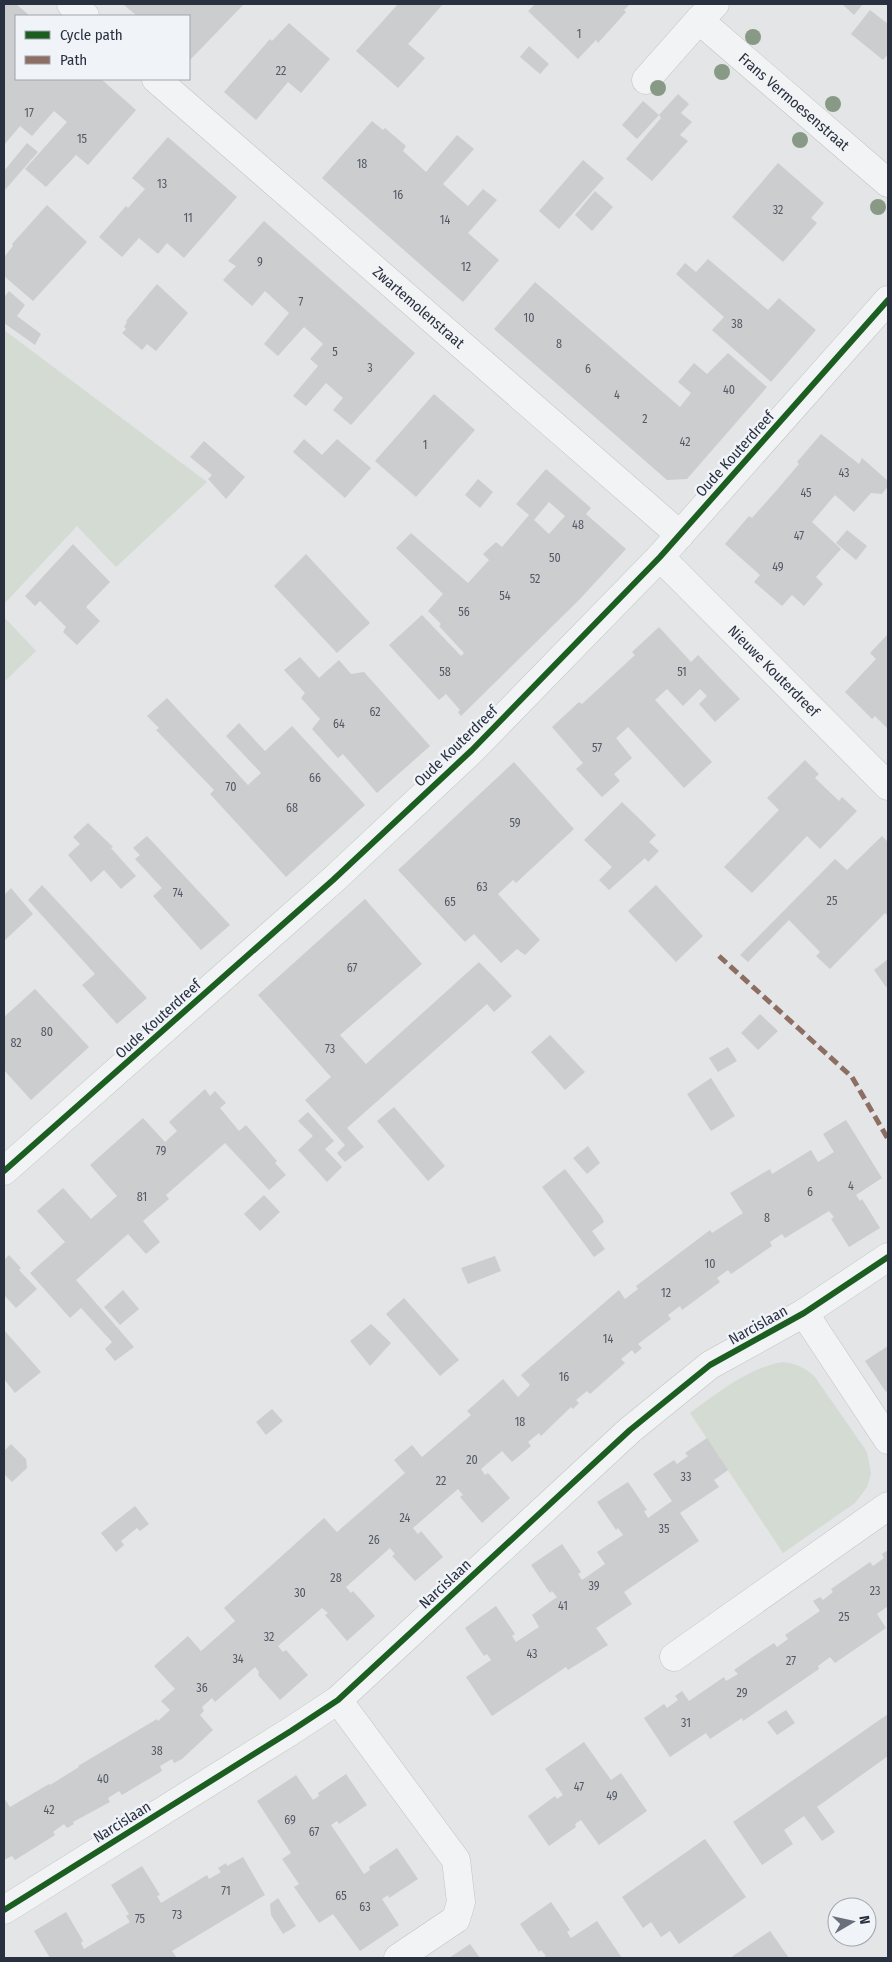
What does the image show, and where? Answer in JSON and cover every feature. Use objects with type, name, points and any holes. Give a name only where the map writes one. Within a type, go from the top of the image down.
[{"type":"street","points":[[71,4],[84,15]]},
{"type":"street","name":"Frans Vermoesenstraat","points":[[646,80],[707,12],[888,184]]},
{"type":"street","name":"Zwartemolenstraat","points":[[157,80],[680,535]]},
{"type":"street","name":"Oude Kouterdreef","points":[[4,1171],[333,880],[472,750],[660,557],[888,300]]},
{"type":"street","name":"Nieuwe Kouterdreef","points":[[660,557],[888,786]]},
{"type":"street","name":"Narcislaan","points":[[4,1910],[291,1732],[338,1700],[630,1430],[710,1365],[804,1314],[888,1257]]},
{"type":"street","name":"Narcislaan","points":[[804,1314],[888,1440]]},
{"type":"street","points":[[674,1657],[888,1506]]},
{"type":"street","points":[[338,1700],[456,1860],[461,1902],[456,1919],[398,1958]]},
{"type":"shaded area","points":[[4,330],[207,482],[116,567],[77,526],[4,604]]},
{"type":"shaded area","points":[[4,617],[36,651],[4,682]]},
{"type":"shaded area","points":[[783,1362],[800,1366],[815,1377],[867,1452],[871,1474],[867,1487],[855,1503],[783,1553],[690,1413],[746,1375],[758,1369]]},
{"type":"building","points":[[4,4],[16,4],[29,15],[15,15],[15,80],[102,80],[136,110],[88,165],[76,155],[46,187],[25,169],[67,122],[54,111],[32,136],[20,126],[4,145]]},
{"type":"building","points":[[123,4],[244,4],[190,60],[190,15],[136,15]]},
{"type":"building","points":[[398,4],[443,4],[408,44],[425,58],[398,88],[356,51]]},
{"type":"building","points":[[535,4],[630,4],[624,10],[626,12],[598,43],[596,40],[578,59],[528,11]]},
{"type":"building","points":[[842,4],[863,4],[854,15]]},
{"type":"building","points":[[870,10],[888,24],[888,54],[883,60],[851,34]]},
{"type":"building","points":[[289,23],[330,59],[301,93],[288,82],[256,120],[224,92],[270,39],[272,41]]},
{"type":"building","points":[[529,46],[549,64],[540,74],[520,57]]},
{"type":"building","points":[[678,94],[689,104],[681,113],[692,122],[680,135],[688,141],[652,181],[626,159],[661,118],[659,115]]},
{"type":"building","points":[[643,101],[659,115],[637,139],[622,125]]},
{"type":"building","points":[[372,121],[383,130],[385,128],[406,146],[403,151],[426,172],[457,135],[474,149],[443,184],[468,206],[483,189],[497,200],[468,233],[499,260],[463,302],[322,178]]},
{"type":"building","points":[[168,137],[237,197],[184,258],[167,243],[158,254],[139,238],[122,257],[99,237],[126,206],[128,208],[145,189],[132,178]]},
{"type":"building","points":[[27,143],[38,152],[4,191],[4,171]]},
{"type":"building","points":[[583,160],[604,178],[559,229],[539,211]]},
{"type":"building","points":[[778,163],[824,203],[811,218],[817,223],[783,262],[732,217]]},
{"type":"building","points":[[595,191],[613,207],[592,231],[575,215]]},
{"type":"building","points":[[47,205],[87,242],[33,301],[4,276],[4,257],[13,246],[12,244]]},
{"type":"building","points":[[264,221],[415,353],[351,425],[333,410],[343,398],[326,383],[306,406],[293,396],[318,366],[310,359],[323,344],[304,327],[278,356],[264,344],[289,313],[265,291],[252,306],[223,280],[236,266],[228,261]]},
{"type":"building","points":[[708,259],[768,310],[779,298],[816,330],[771,382],[712,330],[724,317],[676,274],[685,263],[696,272]]},
{"type":"building","points":[[535,282],[680,407],[691,393],[678,382],[694,363],[707,374],[728,353],[767,387],[687,479],[667,480],[494,329]]},
{"type":"building","points":[[157,284],[188,313],[156,351],[147,344],[142,350],[122,333],[126,329],[124,327],[126,321]]},
{"type":"building","points":[[9,291],[25,305],[17,316],[41,334],[35,345],[4,323],[4,297]]},
{"type":"building","points":[[434,394],[475,430],[416,497],[375,461]]},
{"type":"building","points":[[821,434],[859,464],[862,458],[888,481],[888,486],[882,494],[871,493],[854,512],[835,495],[812,522],[841,549],[816,577],[823,584],[804,606],[792,595],[782,606],[754,582],[760,575],[725,544],[749,516],[752,518],[776,491]]},
{"type":"building","points":[[304,439],[322,455],[337,439],[371,468],[345,498],[293,452]]},
{"type":"building","points":[[204,441],[245,477],[226,499],[208,479],[212,475],[190,457]]},
{"type":"building","points":[[546,469],[591,508],[586,514],[626,549],[580,599],[461,716],[458,712],[460,710],[446,694],[439,700],[389,645],[422,615],[461,656],[464,653],[428,611],[443,594],[396,548],[411,533],[468,583],[489,560],[483,554],[496,542],[502,547],[529,515],[516,504]],"holes":[[[549,502],[565,516],[549,534],[534,520]]]},
{"type":"building","points":[[478,479],[493,492],[480,508],[465,495]]},
{"type":"building","points":[[847,530],[867,546],[856,560],[836,543]]},
{"type":"building","points":[[73,544],[110,582],[86,607],[100,621],[77,645],[63,632],[66,627],[40,601],[35,606],[25,596]]},
{"type":"building","points":[[306,554],[370,623],[337,653],[274,586]]},
{"type":"building","points":[[659,627],[691,662],[698,655],[740,699],[715,722],[699,704],[707,696],[700,689],[683,706],[667,689],[655,700],[712,762],[684,788],[628,727],[616,738],[632,758],[614,774],[620,781],[602,797],[576,769],[583,763],[552,727],[579,702],[582,704],[635,655],[632,652]]},
{"type":"building","points":[[888,634],[888,729],[875,716],[872,719],[845,692],[876,659],[870,653]]},
{"type":"building","points":[[300,657],[319,678],[339,660],[351,674],[364,672],[430,746],[377,793],[343,754],[338,758],[312,729],[320,719],[301,698],[305,693],[284,670]]},
{"type":"building","points":[[167,698],[248,785],[261,773],[226,736],[239,723],[265,751],[292,726],[365,805],[286,877],[210,794],[214,790],[156,730],[159,728],[147,716]]},
{"type":"building","points":[[805,760],[819,774],[815,778],[839,801],[842,797],[857,811],[820,849],[807,836],[752,893],[724,867],[779,810],[767,798]]},
{"type":"building","points":[[514,762],[574,829],[516,883],[513,880],[498,894],[540,940],[525,955],[517,949],[501,963],[474,934],[465,942],[398,870]]},
{"type":"building","points":[[622,802],[656,835],[649,842],[659,851],[648,862],[645,858],[609,890],[599,880],[612,867],[584,840]]},
{"type":"building","points":[[88,823],[113,847],[111,848],[136,876],[121,889],[104,870],[91,882],[68,855],[80,844],[73,837]]},
{"type":"building","points":[[147,836],[230,925],[201,950],[153,896],[162,888],[135,859],[140,855],[133,848]]},
{"type":"building","points":[[882,836],[888,842],[888,916],[885,913],[830,969],[816,956],[820,952],[789,920],[748,962],[740,955],[835,859],[847,870]]},
{"type":"building","points":[[42,885],[147,998],[117,1024],[82,985],[95,974],[28,900]]},
{"type":"building","points":[[656,885],[703,936],[676,962],[628,911]]},
{"type":"building","points":[[11,888],[33,914],[4,941],[4,895]]},
{"type":"building","points":[[365,899],[422,964],[340,1035],[366,1064],[479,962],[512,996],[494,1012],[487,1004],[347,1128],[364,1147],[345,1162],[337,1153],[345,1145],[305,1100],[331,1077],[258,995]]},
{"type":"building","points":[[888,959],[888,985],[886,987],[874,970]]},
{"type":"building","points":[[35,989],[89,1047],[31,1100],[4,1070],[4,1017]]},
{"type":"building","points":[[760,1014],[778,1031],[758,1050],[741,1033]]},
{"type":"building","points":[[550,1035],[585,1072],[565,1090],[531,1052]]},
{"type":"building","points":[[728,1047],[737,1061],[718,1072],[709,1058]]},
{"type":"building","points":[[711,1078],[735,1116],[711,1131],[687,1094]]},
{"type":"building","points":[[205,1089],[210,1096],[215,1091],[226,1103],[220,1108],[239,1131],[246,1125],[277,1161],[275,1163],[286,1175],[269,1190],[225,1143],[166,1195],[169,1199],[143,1221],[160,1242],[146,1254],[128,1234],[76,1280],[134,1347],[115,1361],[105,1349],[112,1342],[81,1308],[70,1318],[30,1273],[65,1242],[37,1211],[63,1188],[91,1219],[117,1196],[90,1165],[143,1118],[165,1142],[177,1131],[169,1122]]},
{"type":"building","points":[[394,1107],[445,1166],[428,1181],[377,1121]]},
{"type":"building","points":[[308,1112],[334,1141],[325,1149],[342,1167],[327,1182],[298,1150],[313,1136],[298,1121]]},
{"type":"building","points":[[846,1120],[882,1178],[856,1195],[860,1201],[862,1199],[880,1228],[849,1247],[831,1219],[834,1217],[829,1211],[785,1238],[782,1234],[770,1242],[772,1246],[731,1274],[728,1270],[717,1278],[720,1282],[682,1310],[680,1306],[668,1315],[671,1319],[638,1344],[642,1348],[635,1354],[632,1350],[621,1359],[625,1363],[590,1394],[587,1391],[576,1400],[579,1403],[573,1409],[571,1407],[541,1436],[539,1433],[528,1442],[531,1446],[512,1462],[502,1451],[481,1469],[485,1475],[488,1473],[510,1498],[482,1523],[460,1497],[463,1495],[458,1489],[413,1528],[418,1534],[421,1531],[443,1557],[415,1581],[392,1556],[395,1554],[390,1548],[346,1587],[351,1593],[353,1591],[375,1616],[347,1641],[325,1615],[328,1613],[322,1608],[278,1646],[283,1652],[286,1650],[308,1675],[280,1700],[258,1675],[259,1672],[255,1667],[215,1702],[212,1698],[202,1707],[204,1711],[200,1715],[213,1730],[182,1759],[174,1763],[172,1759],[160,1766],[162,1771],[122,1795],[119,1791],[108,1798],[110,1802],[73,1822],[74,1824],[67,1828],[64,1824],[53,1832],[55,1835],[15,1860],[12,1856],[4,1860],[4,1798],[10,1807],[50,1785],[157,1719],[158,1721],[170,1710],[161,1701],[175,1689],[154,1666],[188,1636],[201,1651],[235,1621],[224,1608],[324,1518],[337,1532],[405,1473],[394,1460],[412,1445],[422,1457],[471,1415],[467,1411],[503,1379],[518,1397],[530,1385],[521,1375],[619,1290],[625,1299],[638,1289],[636,1286],[710,1230],[712,1233],[743,1213],[730,1193],[770,1169],[772,1174],[811,1150],[818,1162],[834,1152],[823,1134]]},
{"type":"building","points":[[588,1146],[600,1163],[587,1174],[573,1158]]},
{"type":"building","points":[[565,1169],[604,1222],[592,1231],[605,1249],[594,1257],[542,1187]]},
{"type":"building","points":[[264,1195],[280,1212],[260,1231],[244,1214]]},
{"type":"building","points":[[9,1255],[21,1268],[19,1270],[37,1289],[16,1308],[4,1295],[4,1257],[5,1259]]},
{"type":"building","points":[[495,1256],[501,1271],[468,1284],[461,1268]]},
{"type":"building","points":[[123,1290],[139,1309],[120,1325],[104,1307]]},
{"type":"building","points":[[404,1298],[459,1360],[440,1376],[386,1314]]},
{"type":"building","points":[[371,1324],[391,1343],[370,1366],[350,1341]]},
{"type":"building","points":[[4,1330],[41,1372],[15,1393],[4,1379]]},
{"type":"building","points":[[888,1346],[888,1390],[886,1392],[865,1361]]},
{"type":"building","points":[[272,1409],[283,1421],[266,1435],[256,1422]]},
{"type":"building","points":[[707,1438],[728,1470],[714,1480],[719,1487],[680,1513],[699,1541],[624,1592],[632,1604],[596,1628],[608,1645],[568,1670],[566,1667],[492,1716],[466,1677],[491,1660],[487,1654],[484,1656],[465,1628],[496,1606],[515,1634],[512,1636],[516,1642],[539,1627],[532,1615],[557,1597],[552,1591],[550,1593],[531,1565],[562,1544],[581,1572],[578,1574],[582,1580],[605,1564],[597,1552],[623,1535],[618,1528],[616,1530],[597,1502],[628,1482],[647,1510],[644,1511],[648,1518],[672,1501],[653,1474],[674,1460],[677,1464],[688,1456],[685,1453]]},
{"type":"building","points":[[11,1444],[26,1459],[27,1468],[12,1482],[4,1474],[4,1451]]},
{"type":"building","points":[[135,1506],[149,1524],[140,1531],[137,1528],[121,1541],[124,1545],[116,1552],[101,1533]]},
{"type":"building","points":[[888,1550],[888,1606],[877,1614],[886,1628],[835,1663],[830,1657],[818,1666],[819,1669],[743,1721],[742,1718],[710,1739],[706,1733],[670,1757],[644,1718],[664,1704],[667,1708],[678,1700],[675,1696],[682,1691],[689,1701],[724,1677],[726,1681],[738,1674],[734,1670],[774,1643],[777,1647],[788,1639],[785,1635],[820,1611],[813,1601],[820,1597],[823,1600],[833,1592],[831,1589],[870,1562],[873,1566],[884,1558],[882,1554]]},
{"type":"building","points":[[786,1710],[795,1723],[777,1735],[767,1722]]},
{"type":"building","points":[[888,1714],[888,1756],[817,1807],[835,1832],[822,1841],[804,1816],[784,1830],[793,1844],[762,1865],[733,1822]]},
{"type":"building","points":[[584,1742],[611,1780],[621,1773],[647,1811],[599,1845],[581,1820],[575,1824],[576,1827],[549,1846],[528,1816],[555,1796],[557,1799],[563,1795],[545,1769]]},
{"type":"building","points":[[346,1774],[367,1805],[339,1824],[337,1821],[331,1825],[364,1874],[370,1870],[369,1867],[397,1848],[418,1879],[389,1898],[388,1895],[382,1899],[399,1925],[360,1951],[333,1914],[319,1923],[294,1887],[299,1884],[282,1859],[291,1853],[257,1801],[296,1775],[313,1800],[319,1796],[318,1793]]},
{"type":"building","points":[[705,1839],[746,1897],[679,1944],[670,1931],[661,1937],[651,1922],[643,1928],[622,1897]]},
{"type":"building","points":[[243,1857],[265,1895],[172,1951],[177,1958],[50,1958],[34,1931],[66,1912],[83,1941],[81,1943],[84,1949],[130,1922],[126,1916],[129,1914],[111,1885],[142,1866],[160,1895],[157,1896],[161,1903],[207,1875],[209,1879],[221,1872],[218,1868],[226,1863],[227,1866]]},
{"type":"building","points":[[278,1898],[296,1926],[283,1934],[271,1915],[270,1904]]},
{"type":"building","points":[[551,1902],[570,1930],[567,1932],[571,1938],[597,1921],[622,1958],[542,1958],[546,1956],[541,1950],[539,1952],[520,1924]]},
{"type":"building","points":[[770,1931],[789,1958],[730,1958]]},
{"type":"building","points":[[470,1944],[480,1958],[449,1958]]},
{"type":"marked path","points":[[719,956],[852,1077],[888,1139]]},
{"type":"cycle path","points":[[4,1171],[333,880],[472,750],[660,557],[888,300]]},
{"type":"cycle path","points":[[4,1910],[338,1700],[630,1430],[710,1365],[804,1313],[888,1257]]}]
